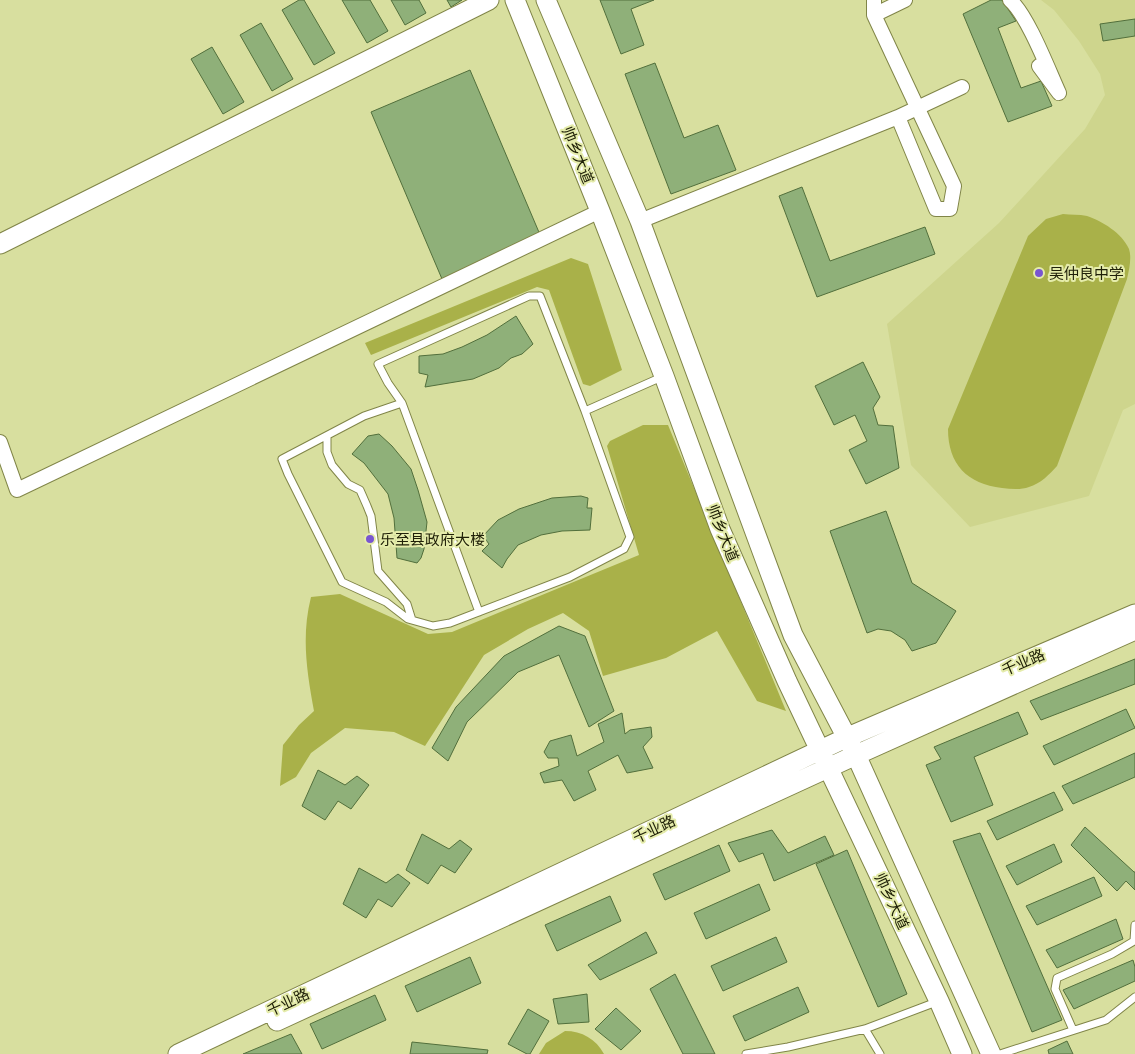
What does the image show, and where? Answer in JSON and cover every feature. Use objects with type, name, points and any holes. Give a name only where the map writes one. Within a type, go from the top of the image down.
[{"type":"main road","points":[[0,244],[489,0]]},
{"type":"main road","name":"帅乡大道","points":[[514,0],[600,211],[664,376],[720,529],[787,681],[939,1001],[962,1054]]},
{"type":"main road","name":"帅乡大道","points":[[546,0],[640,221],[793,635],[848,737],[990,1054]]},
{"type":"main road","name":"千业路","points":[[178,1054],[848,737],[1135,614]]},
{"type":"main road","name":"千业路","points":[[205,1054],[856,755],[1135,630]]},
{"type":"street","points":[[874,0],[874,15],[954,186],[950,209],[936,209],[898,118]]},
{"type":"street","points":[[874,15],[905,0]]},
{"type":"street","points":[[1010,0],[1031,33],[1059,93],[1039,66]]},
{"type":"street","points":[[640,221],[898,118],[962,87]]},
{"type":"street","points":[[0,442],[17,490],[600,211]]},
{"type":"lane","points":[[402,403],[364,416],[282,459],[342,582],[386,602],[412,620],[433,626],[450,623],[570,578],[624,549],[630,536],[585,411],[540,296],[529,296],[378,364],[402,403],[479,612]]},
{"type":"lane","points":[[585,411],[664,376]]},
{"type":"lane","points":[[327,436],[327,452],[332,465],[348,484],[360,490],[368,506],[378,571],[407,604],[412,620]]},
{"type":"lane","points":[[1073,1030],[1055,989],[1057,978],[1112,954],[1134,941],[1135,925]]},
{"type":"lane","points":[[1000,1054],[1106,1020],[1135,997]]},
{"type":"lane","points":[[746,1054],[788,1047],[865,1029],[939,1001]]},
{"type":"lane","points":[[865,1029],[880,1054]]},
{"type":"shaded area","name":"吴仲良中学","points":[[1041,0],[1135,0],[1135,404],[1123,410],[1089,496],[970,527],[911,465],[887,324],[999,223],[1085,129],[1105,95],[1100,74],[1079,41],[1054,10]]},
{"type":"shaded area","points":[[1063,214],[1084,215],[1093,218],[1111,228],[1122,238],[1130,253],[1127,279],[1057,466],[1033,486],[1012,489],[990,486],[970,477],[956,462],[949,441],[948,429],[1028,236],[1046,219]]},
{"type":"shaded area","points":[[571,258],[588,264],[622,370],[590,386],[583,384],[549,290],[537,287],[371,355],[365,343]]},
{"type":"shaded area","points":[[643,425],[668,425],[786,711],[757,701],[717,631],[666,658],[603,676],[589,631],[563,613],[528,629],[484,655],[425,746],[394,732],[345,728],[311,753],[296,777],[280,786],[283,745],[299,725],[314,711],[306,654],[306,626],[311,597],[340,594],[428,634],[452,632],[639,555],[607,446],[610,441]]},
{"type":"shaded area","points":[[565,1031],[583,1034],[593,1040],[604,1054],[539,1054],[546,1043]]},
{"type":"building","points":[[299,0],[304,0],[335,53],[314,65],[282,10]]},
{"type":"building","points":[[342,0],[370,0],[388,31],[367,43]]},
{"type":"building","points":[[391,0],[419,0],[426,13],[405,25]]},
{"type":"building","points":[[447,0],[462,0],[451,7]]},
{"type":"building","points":[[600,0],[654,0],[631,9],[644,45],[621,54]]},
{"type":"building","points":[[991,0],[1002,0],[1016,21],[998,28],[1021,88],[1041,81],[1052,106],[1008,122],[963,14]]},
{"type":"building","points":[[1135,19],[1135,36],[1103,41],[1100,24]]},
{"type":"building","points":[[261,23],[293,79],[272,91],[240,35]]},
{"type":"building","points":[[212,47],[244,102],[223,114],[191,59]]},
{"type":"building","points":[[655,63],[684,138],[718,125],[736,170],[671,194],[625,74]]},
{"type":"building","points":[[470,70],[541,237],[442,279],[371,112]]},
{"type":"building","points":[[802,187],[830,261],[925,227],[935,254],[817,297],[779,196]]},
{"type":"building","points":[[516,316],[533,344],[522,354],[511,358],[499,368],[473,379],[425,387],[428,375],[419,373],[419,356],[443,354],[462,347],[487,335]]},
{"type":"building","points":[[863,362],[880,397],[873,408],[878,425],[893,426],[899,468],[866,484],[849,450],[867,441],[855,415],[834,425],[815,386]]},
{"type":"building","points":[[379,434],[411,469],[418,490],[427,522],[424,549],[417,563],[397,558],[394,518],[388,494],[364,463],[352,454],[368,436]]},
{"type":"building","points":[[581,496],[588,498],[587,508],[592,508],[590,530],[562,531],[541,535],[518,545],[502,568],[482,551],[489,544],[483,536],[498,520],[519,509],[552,498]]},
{"type":"building","points":[[886,511],[912,583],[956,611],[936,643],[912,651],[905,640],[891,631],[878,629],[867,633],[830,531]]},
{"type":"building","points":[[559,626],[585,636],[614,711],[589,727],[559,655],[518,672],[467,722],[448,761],[432,748],[456,707],[504,656]]},
{"type":"building","points":[[1135,659],[1135,684],[1041,720],[1030,701]]},
{"type":"building","points":[[1126,709],[1135,728],[1054,765],[1043,746]]},
{"type":"building","points":[[1018,712],[1028,734],[974,757],[993,805],[951,822],[926,765],[941,759],[934,747]]},
{"type":"building","points":[[622,713],[625,734],[630,730],[651,727],[652,737],[643,747],[653,768],[627,773],[618,755],[588,771],[596,790],[574,801],[562,780],[544,783],[540,773],[559,766],[558,758],[548,758],[544,752],[550,741],[571,735],[577,756],[604,742],[598,724]]},
{"type":"building","points":[[1135,753],[1135,777],[1073,804],[1062,786]]},
{"type":"building","points":[[318,770],[345,785],[357,776],[369,785],[351,809],[338,801],[325,820],[302,806]]},
{"type":"building","points":[[1054,792],[1063,810],[997,840],[987,821]]},
{"type":"building","points":[[1085,827],[1135,872],[1135,890],[1126,881],[1117,891],[1071,845]]},
{"type":"building","points":[[772,830],[788,853],[825,836],[834,855],[774,881],[763,853],[739,862],[728,843]]},
{"type":"building","points":[[980,833],[1062,1020],[1032,1032],[953,841]]},
{"type":"building","points":[[422,834],[449,849],[460,840],[472,849],[455,873],[441,865],[428,884],[406,870]]},
{"type":"building","points":[[1054,844],[1062,862],[1017,885],[1006,866]]},
{"type":"building","points":[[719,845],[730,871],[665,900],[653,874]]},
{"type":"building","points":[[847,850],[907,994],[878,1007],[816,864]]},
{"type":"building","points":[[359,868],[386,883],[398,874],[410,883],[392,907],[378,899],[366,918],[343,904]]},
{"type":"building","points":[[1094,877],[1102,896],[1037,925],[1026,906]]},
{"type":"building","points":[[759,884],[770,910],[706,939],[694,913]]},
{"type":"building","points":[[610,896],[621,921],[557,951],[545,925]]},
{"type":"building","points":[[1116,919],[1123,939],[1057,968],[1046,950]]},
{"type":"building","points":[[646,932],[657,953],[600,980],[588,965]]},
{"type":"building","points":[[776,937],[787,962],[723,991],[711,966]]},
{"type":"building","points":[[470,957],[481,983],[417,1012],[405,986]]},
{"type":"building","points":[[1133,960],[1135,981],[1074,1009],[1063,990]]},
{"type":"building","points":[[675,974],[715,1054],[683,1054],[650,989]]},
{"type":"building","points":[[798,987],[809,1012],[745,1041],[733,1016]]},
{"type":"building","points":[[587,994],[589,1022],[558,1024],[553,999]]},
{"type":"building","points":[[375,995],[386,1020],[322,1049],[310,1024]]},
{"type":"building","points":[[616,1008],[641,1031],[621,1050],[595,1029]]},
{"type":"building","points":[[528,1009],[549,1021],[530,1054],[508,1044]]},
{"type":"building","points":[[291,1034],[302,1054],[243,1054]]},
{"type":"building","points":[[1067,1041],[1073,1054],[1049,1054],[1048,1050]]},
{"type":"building","points":[[412,1042],[488,1050],[487,1054],[410,1054]]},
{"type":"place","name":"吴仲良中学","points":[[1039,273]]},
{"type":"place","name":"乐至县政府大楼","points":[[370,539]]}]
